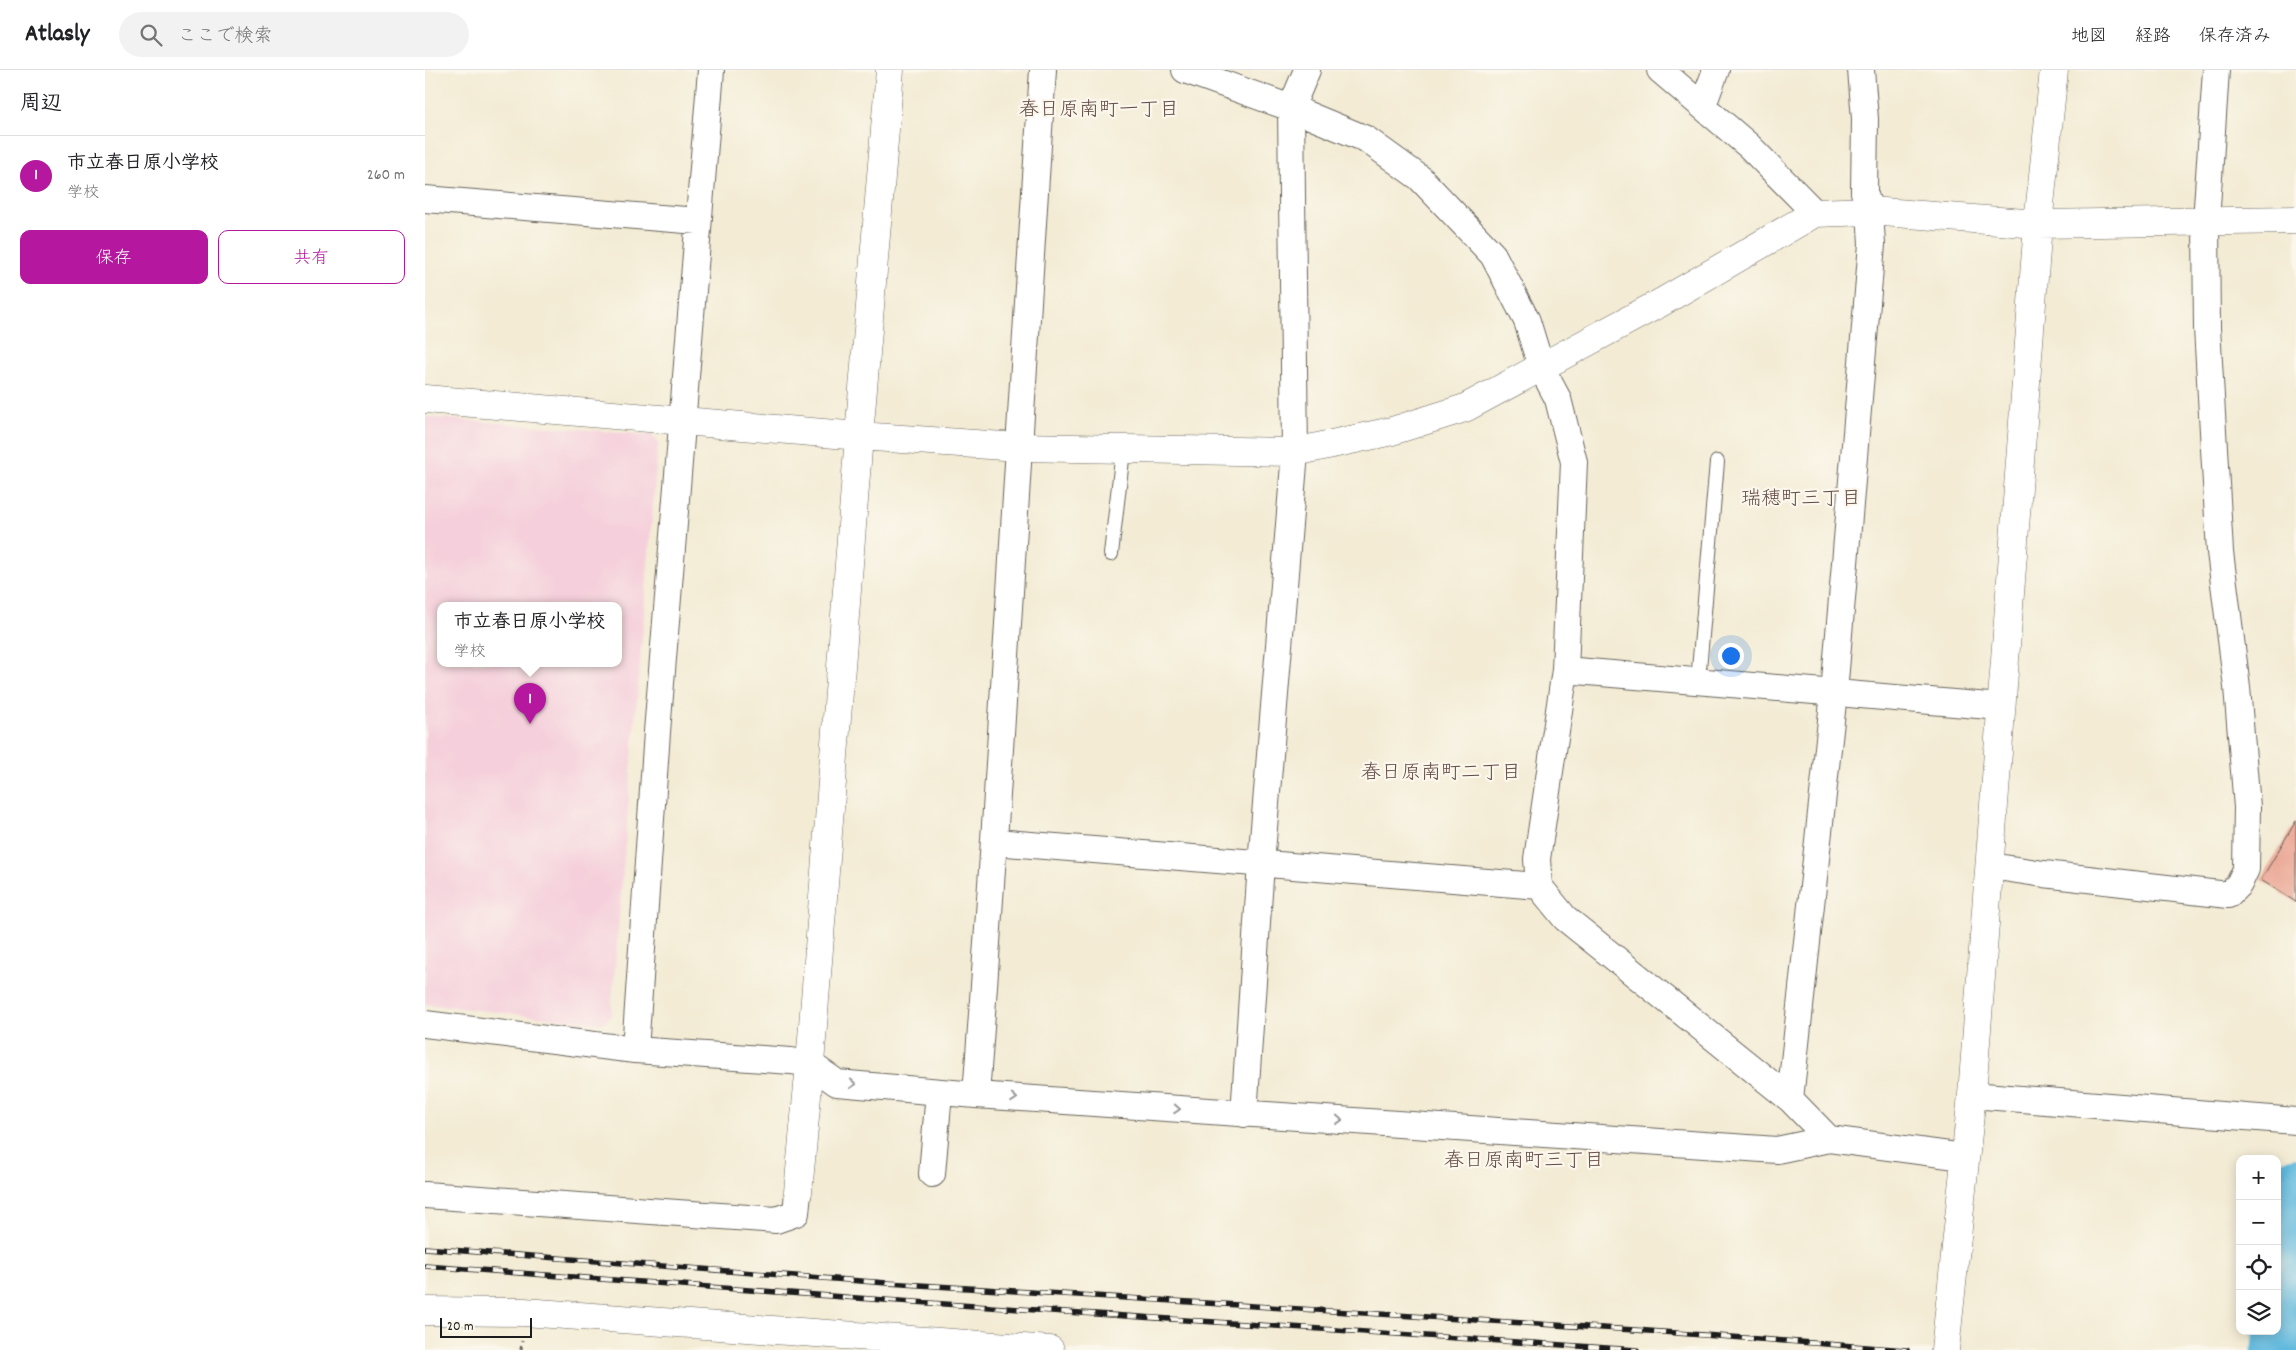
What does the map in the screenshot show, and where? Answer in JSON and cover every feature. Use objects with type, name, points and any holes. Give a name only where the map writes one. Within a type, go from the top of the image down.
[{"type":"street","points":[[635,1050],[657,732],[711,70]]},
{"type":"street","points":[[425,1196],[776,1220],[796,1214],[810,1064],[859,436],[890,70]]},
{"type":"street","points":[[976,1095],[995,842],[1018,447],[1043,70]]},
{"type":"street","points":[[1185,70],[1291,108],[1366,139],[1427,185],[1493,255],[1527,320],[1541,367],[1558,399],[1574,462],[1565,670],[1537,860],[1539,886],[1565,918],[1790,1099],[1829,1139]]},
{"type":"street","points":[[1244,1114],[1261,864],[1295,452],[1291,108],[1307,70]]},
{"type":"street","points":[[1660,70],[1749,146],[1815,213]]},
{"type":"street","points":[[1703,105],[1716,70]]},
{"type":"street","points":[[1790,1099],[1834,693],[1872,244],[1870,211],[1864,192],[1865,119],[1861,70]]},
{"type":"street","points":[[1945,1350],[1972,1095],[2038,224],[2054,70]]},
{"type":"street","points":[[1990,866],[2044,874],[2228,894],[2239,884],[2246,869],[2247,807],[2237,686],[2220,552],[2207,328],[2206,222],[2216,70]]},
{"type":"street","points":[[425,199],[698,221]]},
{"type":"street","points":[[425,399],[859,436],[1018,447],[1295,452],[1392,431],[1465,408],[1662,302],[1815,213],[1870,211],[2038,224],[2296,220]]},
{"type":"street","points":[[1565,670],[2001,707]]},
{"type":"street","points":[[995,842],[1539,886]]},
{"type":"street","points":[[425,1024],[635,1050],[810,1064],[837,1083],[939,1092],[1777,1150],[1829,1139],[1964,1157]]},
{"type":"street","points":[[932,1174],[939,1092]]},
{"type":"street","points":[[1972,1095],[2296,1121]]},
{"type":"street","points":[[425,1311],[524,1312],[1050,1350]]},
{"type":"lane","points":[[1111,554],[1123,450]]},
{"type":"lane","points":[[1698,681],[1717,462]]},
{"type":"shaded area","points":[[425,417],[652,435],[658,443],[611,1015],[603,1024],[425,1004]]},
{"type":"building","points":[[2296,821],[2296,902],[2261,880]]},
{"type":"waterway","points":[[2279,1350],[2296,1185]]},
{"type":"railway","points":[[425,1248],[887,1283],[1635,1330],[1907,1350]]},
{"type":"railway","points":[[425,1266],[884,1300],[1637,1350]]},
{"type":"place","name":"市立春日原小学校","points":[[530,724]]},
{"type":"district","name":"春日原南町一丁目","points":[[1099,108]]},
{"type":"district","name":"瑞穂町三丁目","points":[[1801,497]]},
{"type":"district","name":"春日原南町二丁目","points":[[1441,771]]},
{"type":"district","name":"春日原南町三丁目","points":[[1524,1159]]}]
